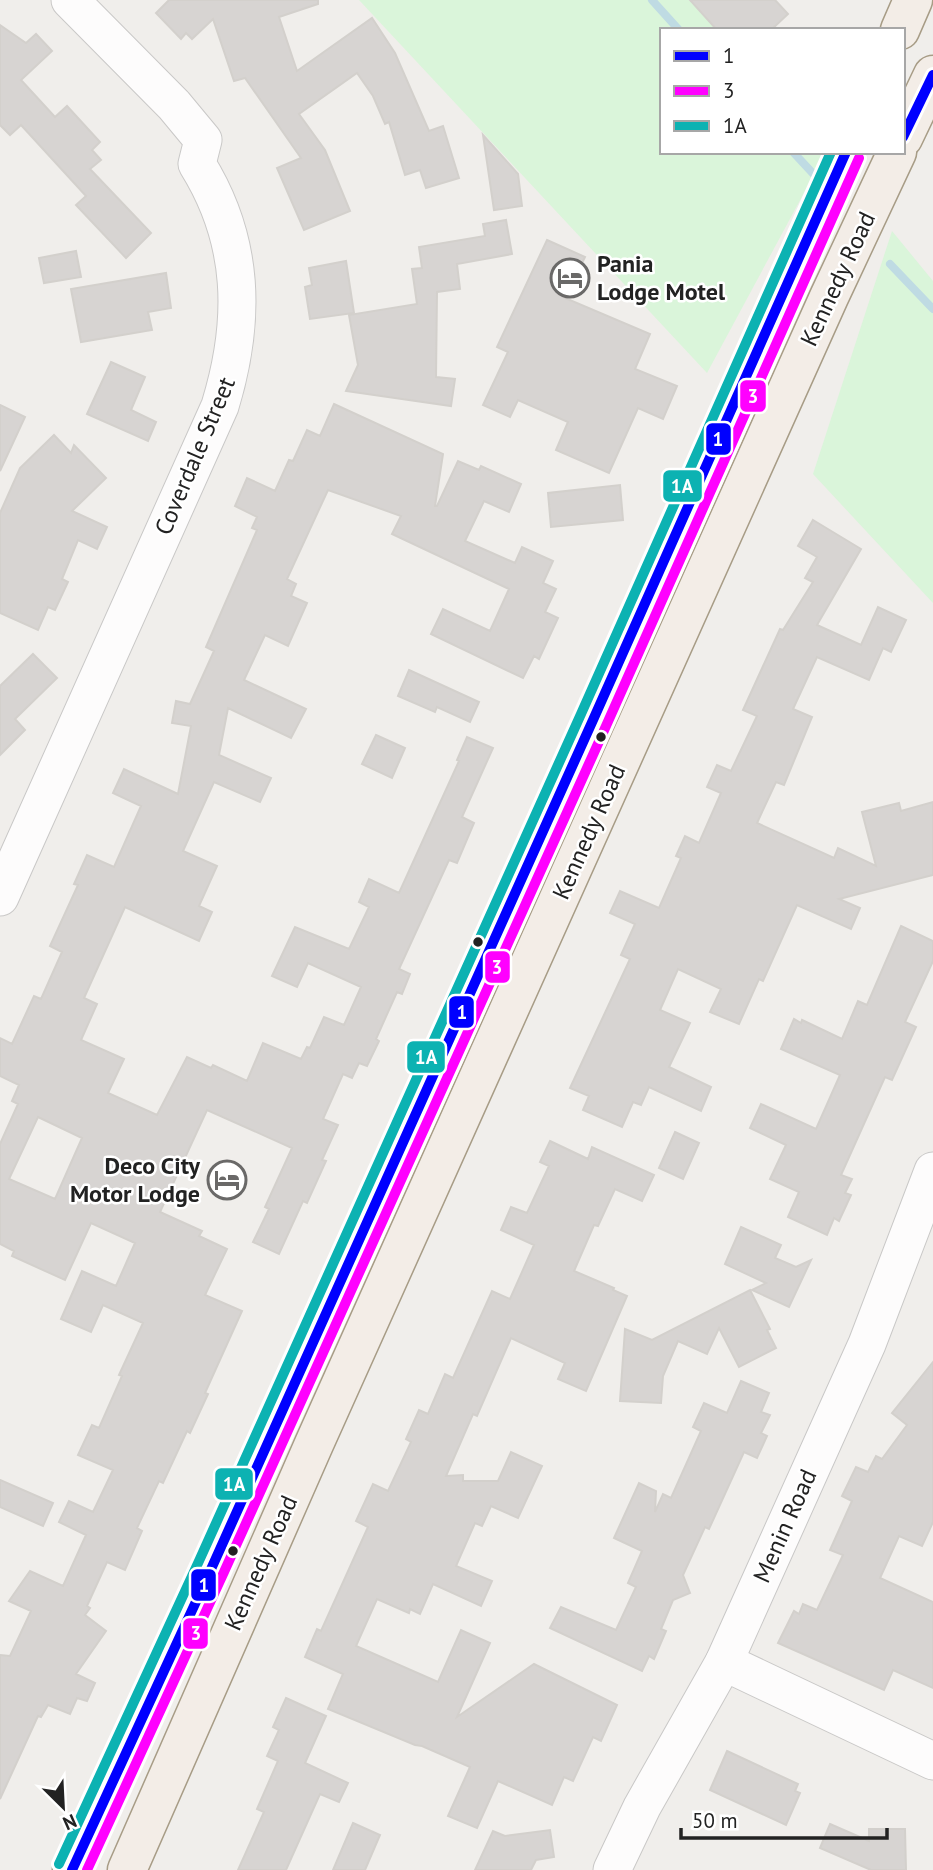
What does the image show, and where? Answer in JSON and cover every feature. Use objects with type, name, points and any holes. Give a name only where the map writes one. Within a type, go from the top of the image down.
[{"type":"main road","points":[[901,28],[913,0]]},
{"type":"main road","points":[[905,134],[933,75]]},
{"type":"main road","name":"Kennedy Road","points":[[72,1870],[185,1629],[743,388],[845,154]]},
{"type":"main road","name":"Kennedy Road","points":[[127,1870],[398,1257],[896,154]]},
{"type":"main road","points":[[743,388],[780,406]]},
{"type":"main road","points":[[359,1241],[398,1257]]},
{"type":"street","name":"Coverdale Street","points":[[0,897],[12,837],[74,737],[220,406],[232,367],[236,332],[237,295],[232,249],[211,187],[197,164],[203,140],[174,105],[70,0]]},
{"type":"street","name":"Menin Road","points":[[612,1870],[642,1807],[724,1662],[867,1344],[933,1171]]},
{"type":"street","points":[[724,1662],[933,1761]]},
{"type":"green space","points":[[359,0],[690,0],[715,28],[660,28],[660,154],[825,154],[707,373]]},
{"type":"green space","points":[[892,231],[933,281],[933,603],[813,474]]},
{"type":"building","points":[[169,0],[318,0],[318,4],[279,17],[297,71],[372,18],[395,53],[429,131],[443,126],[459,178],[426,188],[420,170],[405,175],[389,122],[385,124],[373,96],[357,73],[299,114],[325,150],[350,211],[304,230],[277,168],[301,158],[245,78],[234,81],[213,19],[192,39],[186,33],[181,39],[156,13]]},
{"type":"building","points":[[690,0],[775,0],[788,14],[773,28],[715,28]]},
{"type":"building","points":[[0,25],[26,43],[36,34],[52,51],[21,80],[55,117],[67,106],[100,142],[92,150],[101,160],[90,169],[151,233],[126,258],[76,205],[86,196],[21,125],[10,135],[0,125]]},
{"type":"building","points":[[483,135],[518,174],[522,206],[494,210]]},
{"type":"building","points":[[506,220],[512,254],[457,264],[460,289],[437,292],[436,377],[455,379],[451,406],[346,391],[358,365],[349,315],[417,304],[412,269],[422,268],[419,247],[485,236],[483,224]]},
{"type":"building","name":"Pania Lodge Motel","points":[[547,240],[585,257],[565,298],[650,334],[635,369],[677,386],[663,419],[638,408],[609,473],[556,450],[568,422],[518,400],[510,417],[483,405],[508,352],[497,347]]},
{"type":"building","points":[[76,251],[81,277],[44,283],[39,258]]},
{"type":"building","points":[[346,261],[354,313],[310,319],[305,287],[312,285],[309,268]]},
{"type":"building","points":[[166,273],[171,308],[148,312],[152,330],[81,342],[71,289]]},
{"type":"building","points":[[111,362],[145,377],[131,410],[156,422],[148,441],[87,414]]},
{"type":"building","points":[[334,404],[443,454],[435,506],[458,461],[479,470],[481,466],[521,484],[509,512],[484,501],[465,541],[515,563],[522,547],[553,561],[543,583],[556,589],[545,612],[558,618],[539,659],[534,656],[523,678],[431,634],[443,609],[490,631],[509,589],[392,534],[401,516],[328,490],[287,579],[296,584],[291,596],[307,603],[288,646],[265,635],[244,680],[306,709],[291,738],[228,708],[219,755],[271,778],[260,802],[214,782],[183,851],[217,866],[199,906],[212,912],[199,941],[125,907],[84,998],[97,1004],[81,1040],[124,1059],[108,1093],[157,1115],[187,1057],[211,1068],[213,1065],[247,1081],[263,1043],[301,1059],[307,1047],[310,1048],[324,1017],[344,1025],[361,987],[308,963],[297,987],[272,976],[295,927],[349,949],[369,907],[359,902],[369,879],[399,893],[459,761],[457,760],[467,737],[493,748],[462,817],[474,823],[457,863],[449,860],[399,969],[410,974],[402,994],[397,992],[367,1066],[359,1063],[352,1078],[343,1074],[323,1119],[338,1125],[322,1160],[326,1161],[307,1203],[303,1201],[279,1254],[253,1242],[269,1209],[265,1207],[292,1148],[207,1110],[160,1212],[202,1231],[199,1236],[227,1249],[205,1295],[242,1311],[190,1433],[187,1431],[163,1483],[159,1481],[137,1528],[142,1531],[125,1570],[107,1562],[87,1606],[90,1608],[85,1615],[106,1631],[76,1674],[95,1683],[87,1701],[77,1698],[70,1714],[48,1705],[41,1717],[38,1716],[0,1799],[0,1655],[10,1656],[31,1611],[9,1601],[30,1571],[63,1586],[86,1535],[59,1522],[69,1501],[93,1512],[113,1470],[78,1455],[92,1425],[99,1428],[143,1323],[103,1305],[91,1332],[61,1319],[82,1271],[116,1286],[135,1243],[91,1223],[65,1280],[12,1256],[14,1251],[0,1244],[0,1144],[18,1104],[12,1101],[19,1085],[0,1076],[0,1038],[12,1044],[34,996],[41,999],[62,952],[50,946],[78,885],[74,884],[87,855],[114,867],[141,806],[113,793],[124,769],[178,794],[191,726],[172,723],[176,701],[190,704],[214,651],[206,647],[257,530],[252,528],[257,517],[235,506],[247,478],[275,491],[307,430],[320,436]],"holes":[[[38,1117],[82,1138],[55,1199],[9,1179]]]},
{"type":"building","points":[[0,405],[25,417],[0,471]]},
{"type":"building","points":[[54,435],[71,453],[74,445],[106,478],[72,511],[107,527],[97,549],[78,540],[62,579],[68,582],[55,610],[48,607],[38,630],[0,613],[0,513],[20,468]]},
{"type":"building","points":[[620,485],[623,520],[551,527],[548,493]]},
{"type":"building","points":[[813,520],[861,549],[817,625],[861,645],[878,607],[906,620],[891,652],[883,648],[869,680],[817,657],[793,709],[812,717],[784,785],[776,782],[757,823],[834,858],[838,848],[876,866],[862,812],[899,803],[901,811],[933,802],[933,875],[839,899],[860,908],[851,929],[797,905],[763,981],[759,979],[739,1024],[710,1012],[721,989],[678,969],[660,1010],[690,1023],[669,1067],[711,1087],[701,1111],[649,1087],[641,1105],[633,1102],[622,1127],[583,1110],[589,1096],[570,1088],[630,959],[621,955],[635,924],[610,913],[620,891],[659,908],[681,858],[676,856],[685,836],[699,843],[721,793],[707,787],[717,765],[731,771],[757,716],[743,710],[780,629],[783,630],[813,582],[805,578],[817,557],[798,546]]},
{"type":"building","points":[[33,654],[57,678],[15,719],[25,730],[0,755],[0,686]]},
{"type":"building","points":[[409,670],[479,702],[470,722],[437,707],[435,712],[398,696]]},
{"type":"building","points":[[376,735],[405,748],[392,778],[362,764]]},
{"type":"building","points":[[901,926],[933,941],[933,961],[905,1022],[916,1027],[892,1080],[885,1077],[841,1175],[852,1179],[845,1193],[851,1195],[839,1221],[834,1218],[827,1235],[788,1217],[799,1192],[770,1179],[786,1145],[750,1128],[761,1104],[816,1129],[840,1075],[781,1049],[794,1019],[801,1023],[802,1020],[842,1039],[858,1001],[867,1005]]},
{"type":"building","points":[[675,1132],[699,1143],[683,1179],[659,1168]]},
{"type":"building","points":[[550,1141],[588,1159],[592,1147],[654,1175],[642,1201],[615,1189],[598,1226],[594,1225],[574,1271],[627,1296],[586,1391],[558,1379],[565,1363],[511,1338],[477,1416],[473,1414],[446,1476],[463,1475],[463,1481],[498,1481],[511,1452],[542,1466],[518,1518],[491,1506],[482,1526],[475,1523],[456,1566],[492,1581],[481,1606],[433,1584],[420,1614],[410,1609],[409,1613],[377,1599],[356,1646],[438,1682],[461,1630],[490,1643],[457,1717],[534,1664],[617,1705],[601,1741],[593,1737],[573,1781],[564,1777],[552,1805],[498,1781],[477,1828],[448,1816],[470,1767],[328,1709],[343,1674],[305,1657],[317,1629],[321,1631],[368,1527],[356,1521],[373,1484],[388,1491],[411,1442],[406,1439],[419,1410],[428,1414],[445,1374],[453,1378],[492,1291],[510,1299],[534,1245],[501,1230],[511,1207],[527,1213],[549,1166],[540,1162]]},
{"type":"building","points":[[741,1227],[781,1245],[775,1258],[796,1267],[811,1260],[789,1307],[752,1290],[766,1283],[725,1264]]},
{"type":"building","points":[[750,1290],[770,1329],[767,1330],[776,1348],[739,1367],[719,1328],[707,1354],[678,1341],[663,1376],[661,1403],[620,1401],[625,1329],[652,1340]]},
{"type":"building","points":[[933,1362],[933,1522],[922,1546],[899,1536],[880,1578],[933,1602],[933,1688],[893,1670],[884,1690],[778,1643],[794,1611],[799,1614],[803,1604],[817,1610],[843,1555],[830,1550],[852,1501],[842,1496],[856,1467],[868,1472],[876,1456],[882,1459],[907,1425],[892,1413]]},
{"type":"building","points":[[741,1381],[769,1393],[761,1412],[770,1415],[761,1433],[767,1436],[757,1458],[744,1452],[709,1529],[705,1527],[683,1575],[690,1593],[673,1600],[661,1629],[666,1631],[654,1659],[649,1656],[642,1671],[550,1628],[561,1607],[616,1630],[636,1587],[628,1583],[642,1551],[614,1538],[639,1483],[656,1491],[655,1512],[663,1494],[671,1498],[701,1431],[693,1427],[704,1403],[727,1413]]},
{"type":"building","points":[[0,1480],[53,1503],[43,1526],[0,1507]]},
{"type":"building","points":[[286,1698],[326,1716],[305,1763],[348,1783],[339,1802],[320,1794],[286,1870],[238,1870],[264,1812],[257,1809],[278,1761],[267,1756],[279,1730],[273,1727]]},
{"type":"building","points":[[727,1751],[798,1784],[795,1791],[800,1793],[786,1825],[710,1790]]},
{"type":"building","points":[[353,1823],[380,1835],[365,1870],[333,1870]]},
{"type":"building","points":[[830,1824],[869,1841],[869,1829],[905,1829],[906,1870],[871,1870],[820,1848]]},
{"type":"building","points":[[550,1830],[554,1857],[536,1860],[531,1870],[475,1870],[493,1831],[505,1836]]},
{"type":"waterway","points":[[652,0],[677,28]]},
{"type":"waterway","points":[[795,154],[819,180]]},
{"type":"waterway","points":[[890,264],[933,309]]},
{"type":"transit line","name":"1","points":[[905,133],[933,75]]},
{"type":"transit line","name":"1A","points":[[59,1864],[199,1561],[581,714],[830,154]]},
{"type":"transit line","name":"1","points":[[72,1870],[212,1567],[845,154]]},
{"type":"transit line","name":"3","points":[[87,1870],[606,726],[859,158]]},
{"type":"place","name":"Pania Lodge Motel","points":[[570,278]]},
{"type":"place","name":"Deco City Motor Lodge","points":[[227,1180]]}]
